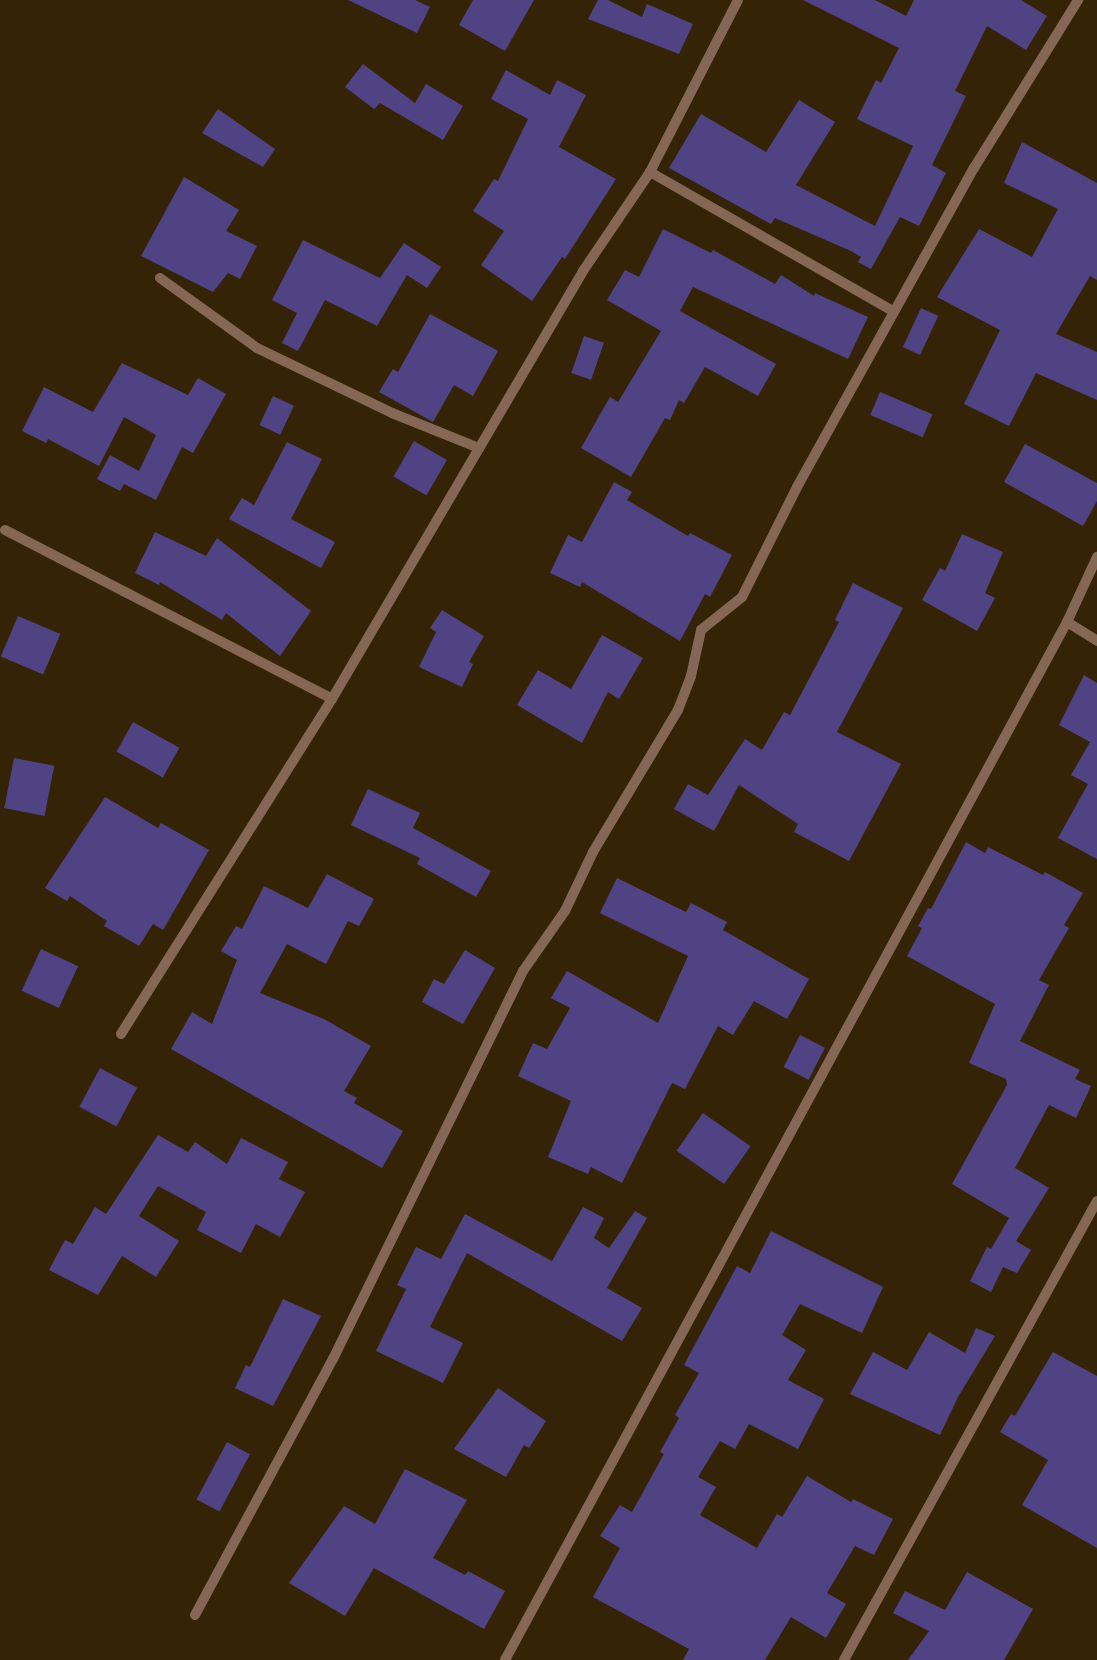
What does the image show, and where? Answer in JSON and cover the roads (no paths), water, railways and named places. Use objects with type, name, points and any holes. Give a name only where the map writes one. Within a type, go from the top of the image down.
[{"type":"street","points":[[121,1034],[332,699],[583,270],[650,172],[738,0]]},
{"type":"street","points":[[195,1616],[333,1359],[523,971],[565,910],[593,852],[678,710],[691,676],[701,630],[742,597],[797,487],[974,168],[1078,0]]},
{"type":"street","points":[[650,172],[894,312]]},
{"type":"street","points":[[160,278],[257,348],[392,413],[479,448]]},
{"type":"street","points":[[5,530],[332,699]]},
{"type":"street","points":[[505,1660],[1066,622],[1097,557]]},
{"type":"street","points":[[1066,622],[1097,641]]},
{"type":"street","points":[[844,1660],[1097,1201]]}]
